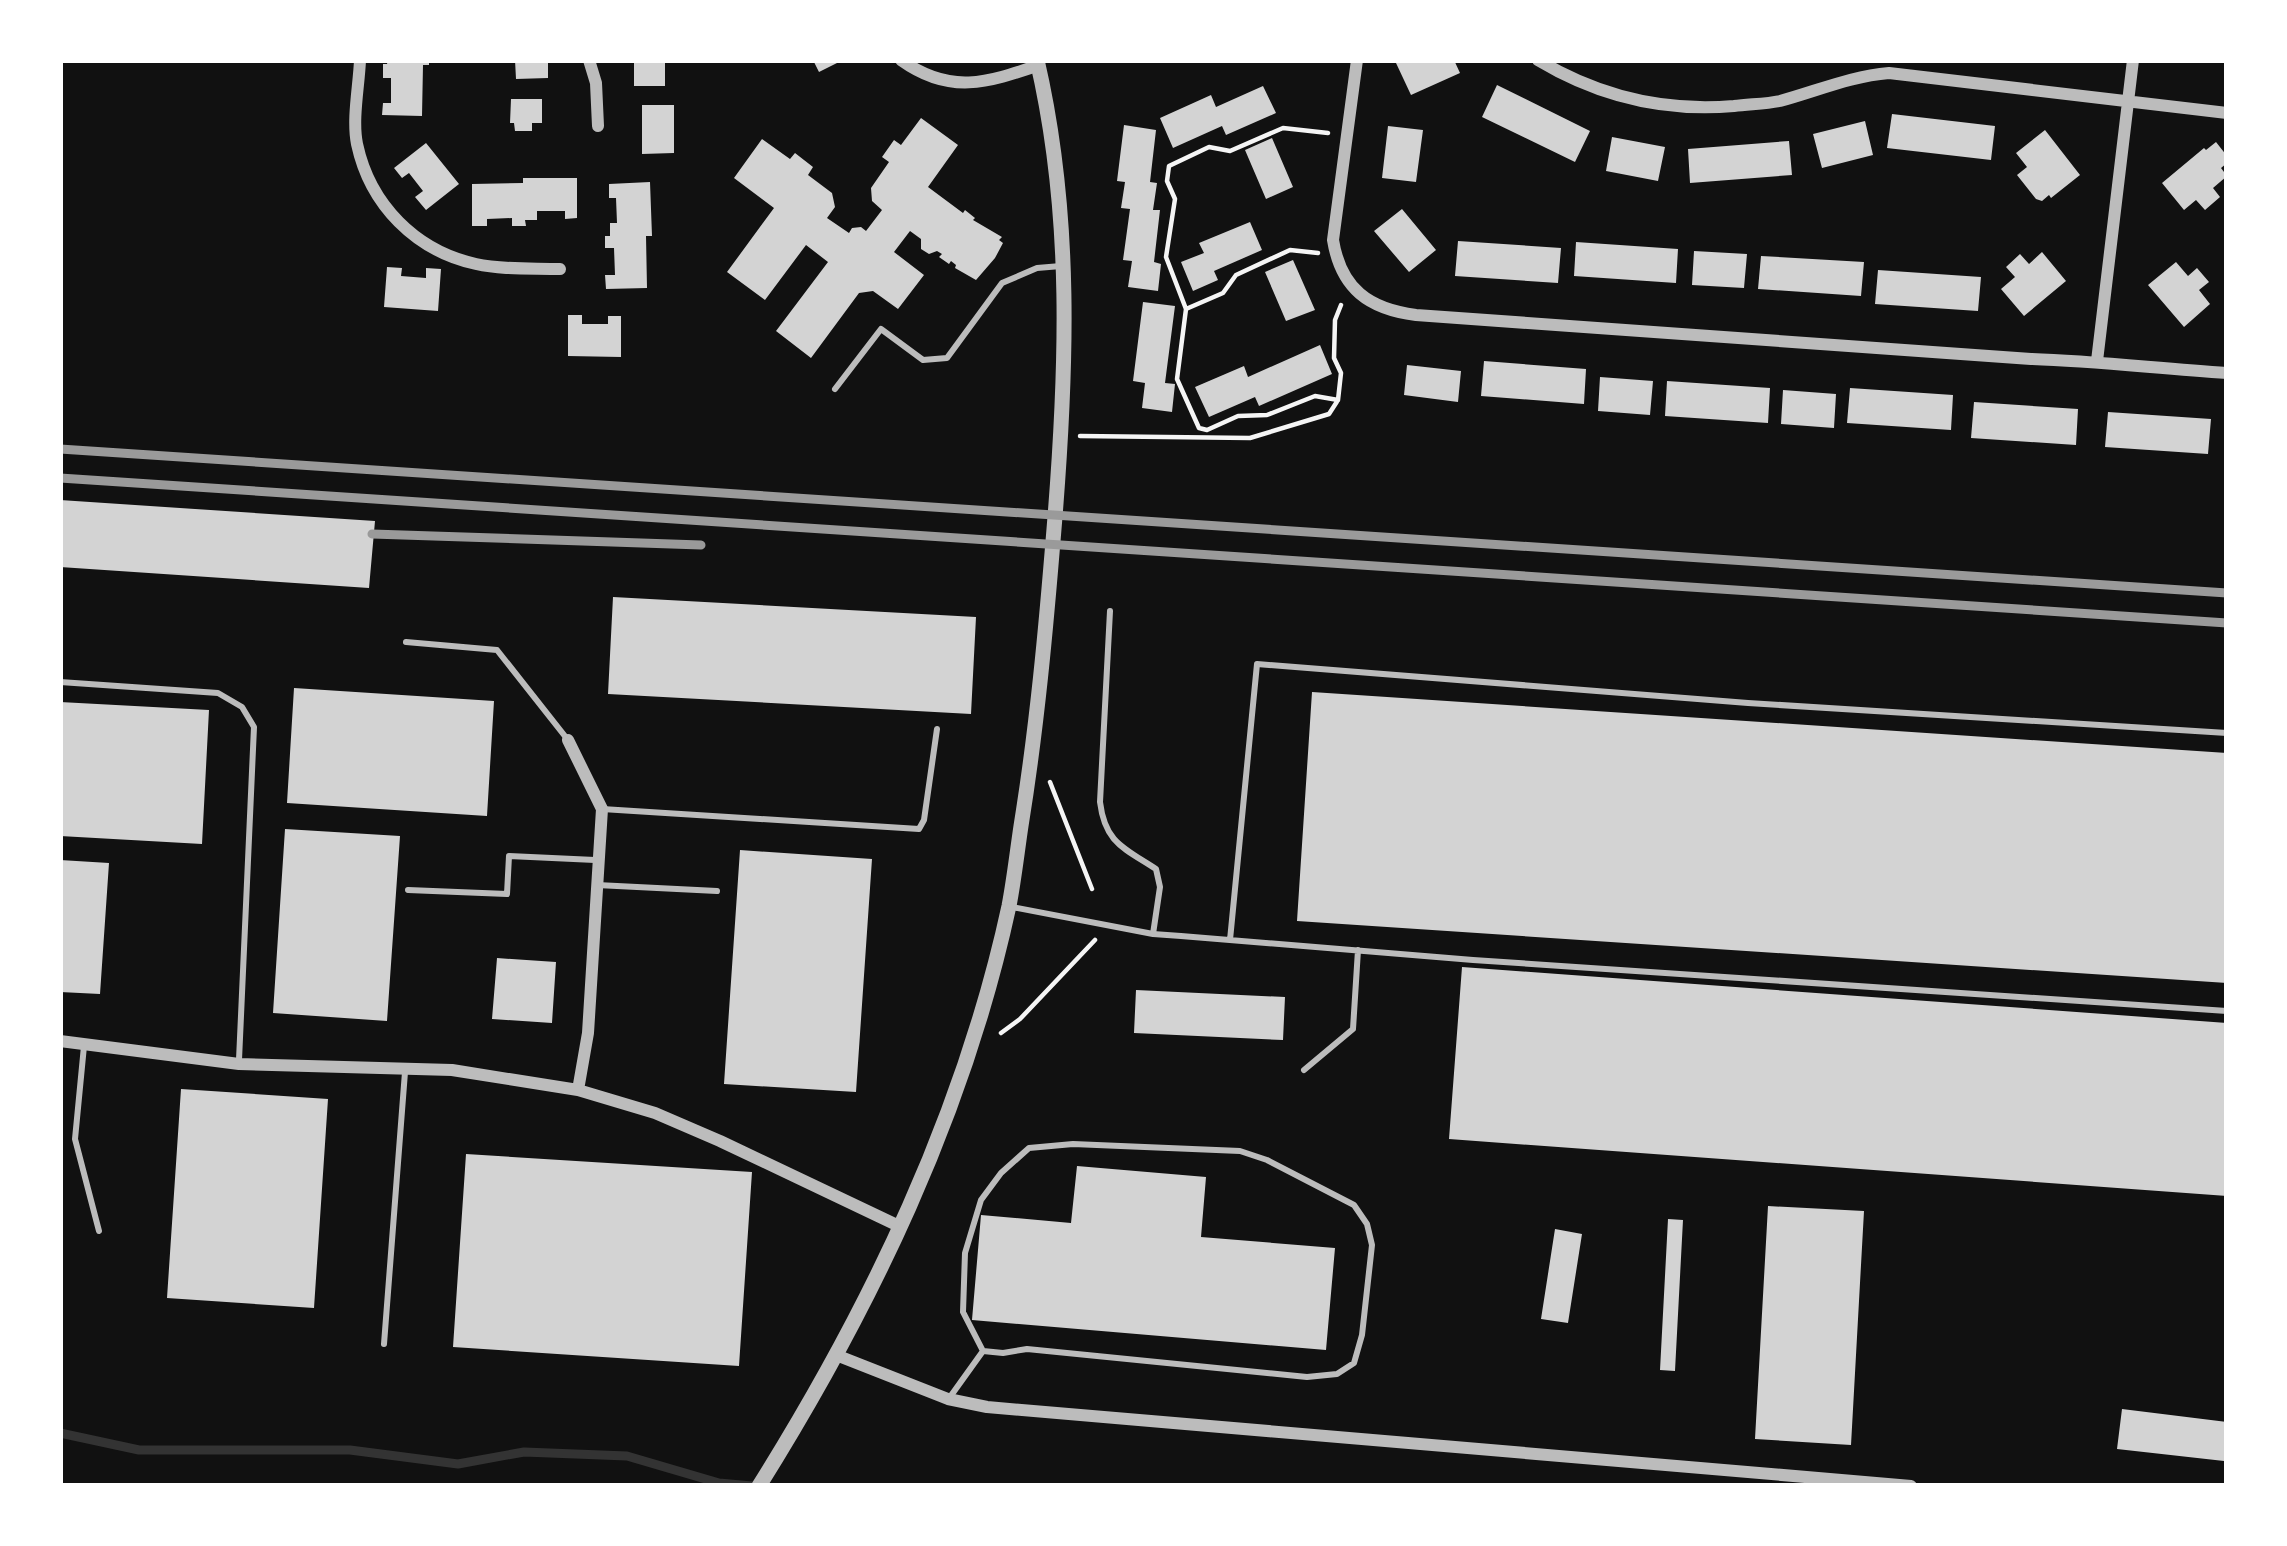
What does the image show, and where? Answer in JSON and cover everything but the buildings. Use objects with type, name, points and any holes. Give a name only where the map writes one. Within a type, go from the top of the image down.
[{"type":"street","points":[[360,60],[356,140],[377,198],[401,225],[437,252],[456,259],[494,267],[560,268]]},
{"type":"street","points":[[590,60],[598,126]]},
{"type":"street","points":[[759,1486],[871,1292],[945,1121],[1009,906],[1044,655],[1061,436],[1065,266],[1055,153],[1038,62],[997,80],[968,84],[930,77],[901,60]]},
{"type":"street","points":[[1357,60],[1333,222],[1335,255],[1348,283],[1377,306],[1416,316],[2097,361],[2227,374]]},
{"type":"street","points":[[1538,60],[1594,88],[1678,107],[1776,102],[1862,75],[1888,73],[2227,112]]},
{"type":"street","points":[[2097,361],[2132,60]]},
{"type":"street","points":[[568,740],[602,808],[588,1033],[578,1090]]},
{"type":"street","points":[[60,1041],[239,1064],[452,1070],[578,1090],[698,1131],[901,1228]]},
{"type":"street","points":[[836,1355],[948,1399],[987,1407],[1911,1486]]},
{"type":"lane","points":[[835,389],[881,329],[923,360],[946,358],[1002,284],[1037,268],[1065,266]]},
{"type":"lane","points":[[1110,611],[1102,823],[1114,842],[1156,869],[1160,886],[1153,934]]},
{"type":"lane","points":[[406,642],[497,650],[568,740]]},
{"type":"lane","points":[[1230,940],[1257,664],[1748,703],[2227,733]]},
{"type":"lane","points":[[60,682],[218,693],[242,707],[254,727],[239,1064]]},
{"type":"lane","points":[[602,808],[919,829],[937,728]]},
{"type":"lane","points":[[408,890],[507,894],[509,856],[598,860]]},
{"type":"lane","points":[[597,885],[717,891]]},
{"type":"lane","points":[[1009,906],[1153,934],[1473,961],[2227,1010]]},
{"type":"lane","points":[[1304,1070],[1353,1029],[1358,950]]},
{"type":"lane","points":[[85,1045],[75,1138],[99,1231]]},
{"type":"lane","points":[[384,1343],[405,1070]]},
{"type":"lane","points":[[1073,1144],[1240,1151],[1354,1205],[1367,1223],[1372,1245],[1362,1335],[1354,1363],[1337,1374],[1306,1377],[1028,1349],[983,1351],[964,1312],[965,1253],[981,1200],[1001,1172],[1029,1148],[1073,1144]]},
{"type":"lane","points":[[948,1399],[983,1351]]},
{"type":"path","points":[[1338,400],[1315,396],[1267,416],[1238,416],[1207,430],[1199,428],[1177,379],[1186,309],[1166,257],[1175,200],[1167,181],[1169,166],[1209,147],[1230,151],[1283,128],[1346,135]]},
{"type":"path","points":[[1186,309],[1222,293],[1236,274],[1290,250],[1335,255]]},
{"type":"path","points":[[1061,436],[1250,439],[1329,414],[1338,400],[1341,374],[1334,358],[1335,320],[1348,283]]},
{"type":"path","points":[[1046,778],[1054,786],[1092,889]]},
{"type":"path","points":[[1001,1033],[1094,940]]},
{"type":"waterway","points":[[60,1433],[139,1450],[350,1450],[458,1464],[524,1452],[627,1456],[719,1483],[752,1486]]},
{"type":"railway","points":[[60,449],[2227,593]]},
{"type":"railway","points":[[60,478],[2227,623]]},
{"type":"railway","points":[[372,534],[701,545]]}]
